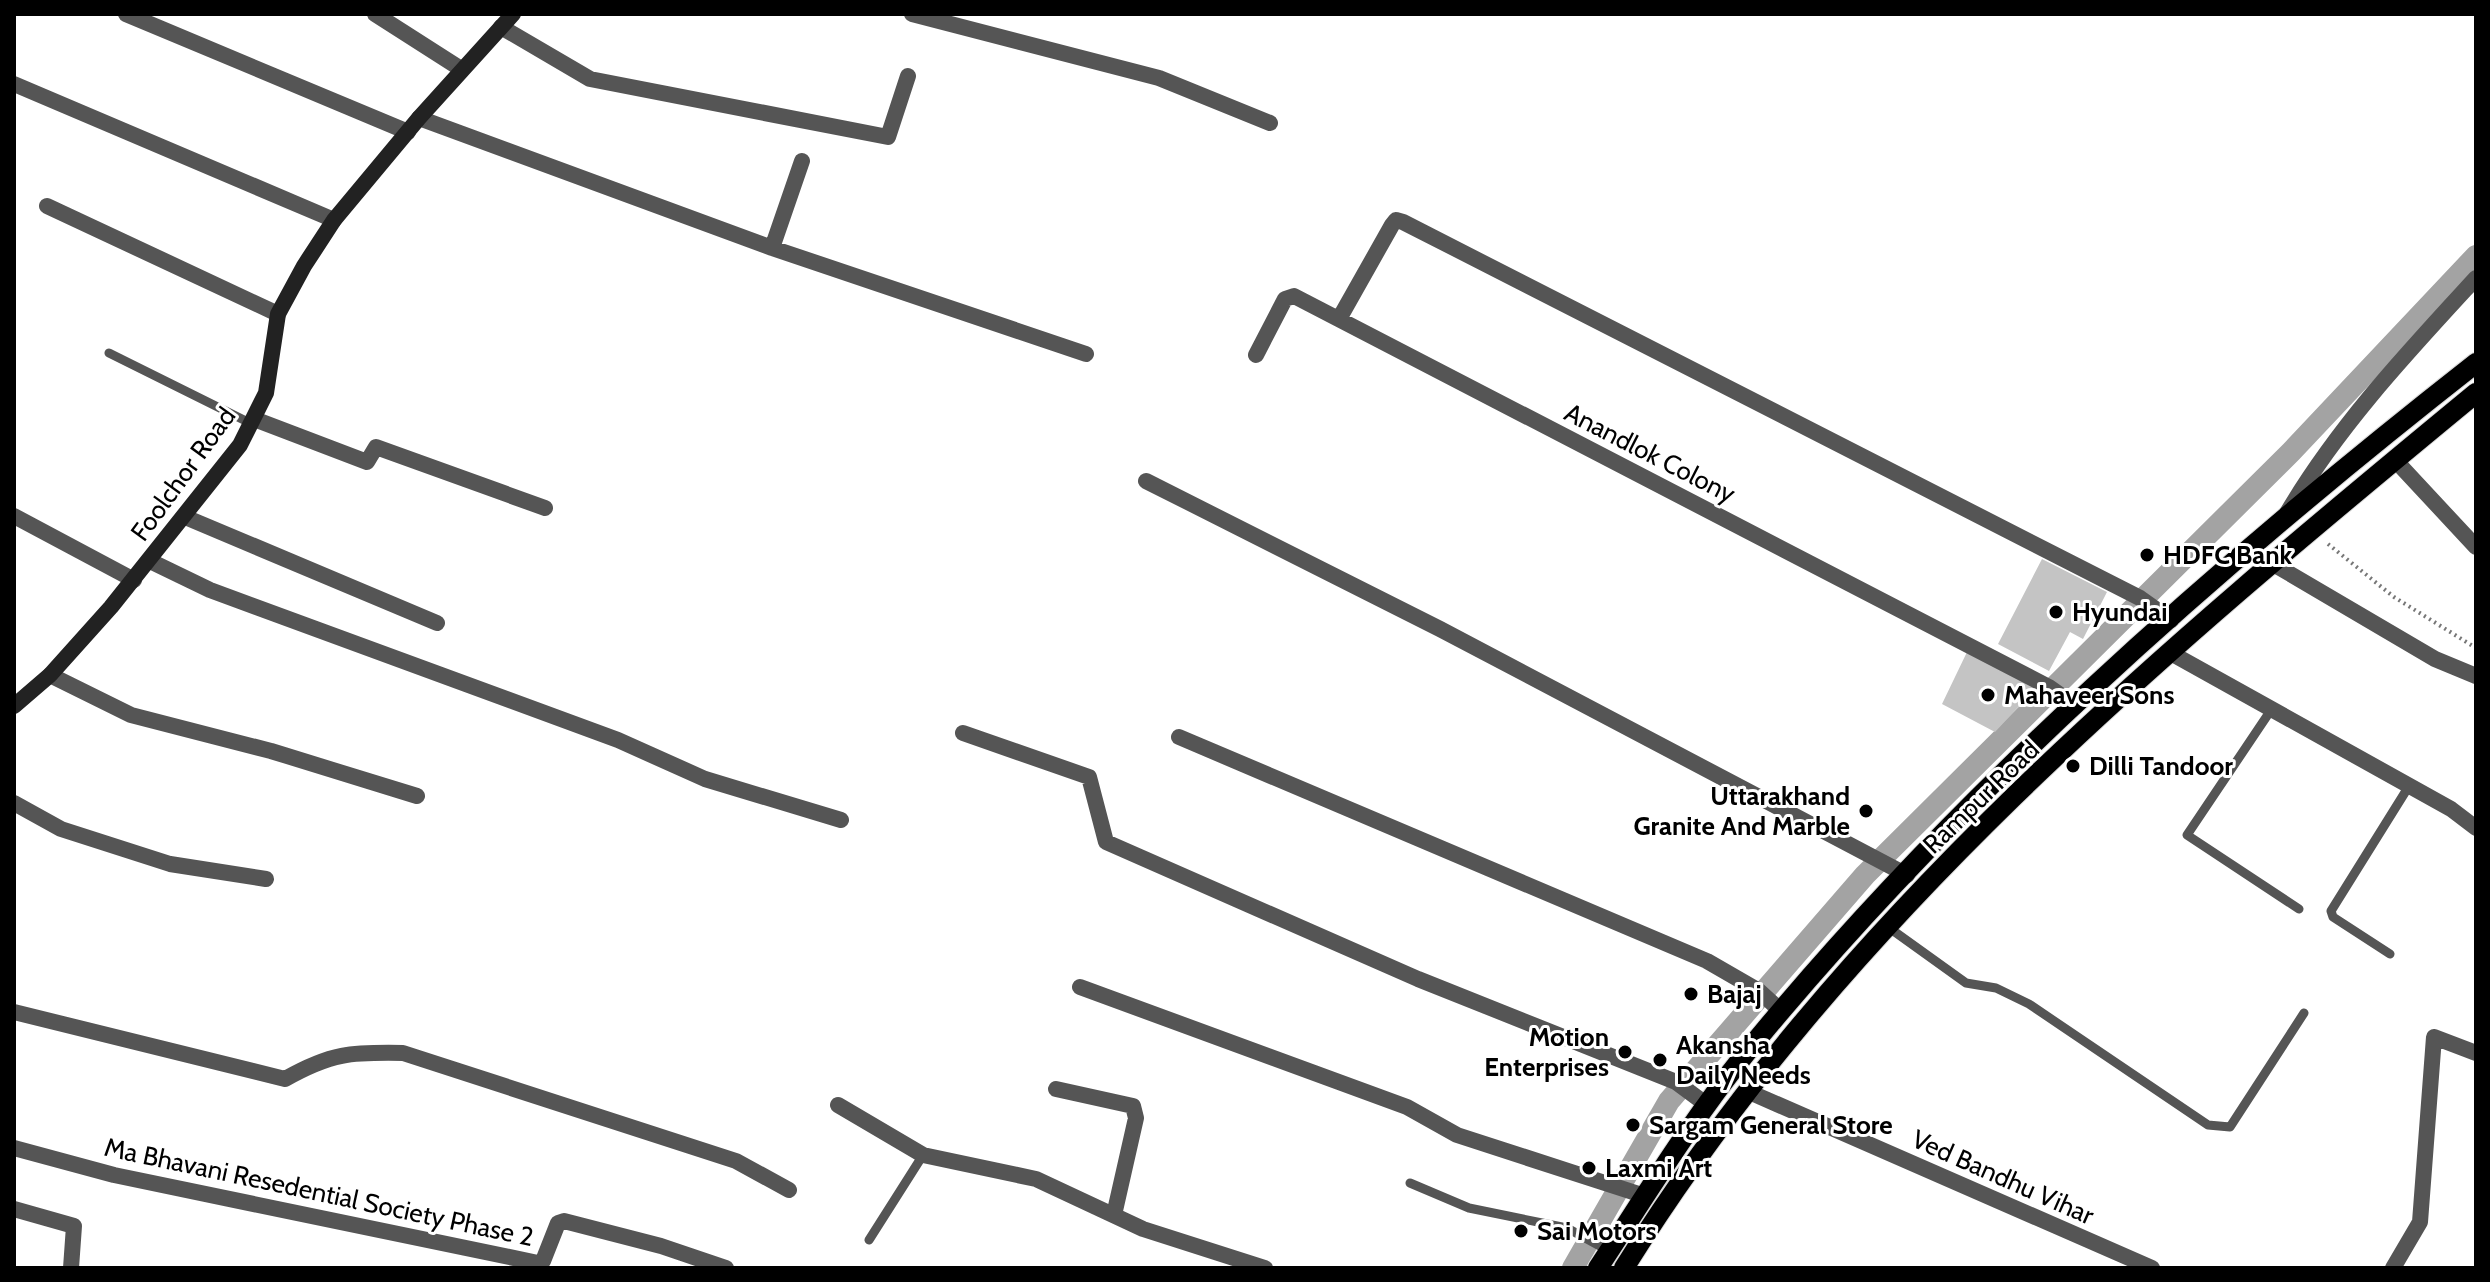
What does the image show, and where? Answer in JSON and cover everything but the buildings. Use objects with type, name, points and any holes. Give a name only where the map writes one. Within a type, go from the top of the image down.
[{"type":"main road","points":[[1600,1253],[1645,1196],[1707,1105],[1770,1001],[1907,875],[2076,706],[2171,620],[2281,523],[2476,363]]},
{"type":"main road","name":"Rampur Road","points":[[1624,1268],[1662,1208],[1747,1091],[1888,927],[1991,820],[2169,652],[2270,562],[2476,393]]},
{"type":"street","points":[[126,14],[408,132]]},
{"type":"street","points":[[375,14],[461,69]]},
{"type":"street","points":[[912,14],[1159,78],[1270,123]]},
{"type":"street","points":[[507,18],[590,79],[888,137],[908,76]]},
{"type":"street","name":"Foolchor Road","points":[[14,706],[50,675],[185,517],[253,422],[266,393],[278,314],[334,220],[507,18]]},
{"type":"street","points":[[14,84],[334,220]]},
{"type":"street","points":[[419,118],[772,248],[1086,354]]},
{"type":"street","points":[[772,248],[802,161]]},
{"type":"street","points":[[47,206],[278,314]]},
{"type":"street","points":[[1339,319],[1392,225],[1396,220],[1403,222],[2144,600],[2171,620]]},
{"type":"street","points":[[2281,523],[2317,463],[2358,407],[2476,278]]},
{"type":"street","name":"Anandlok Colony","points":[[1256,355],[1288,295],[2052,689],[2076,706]]},
{"type":"street","points":[[253,422],[367,462],[376,447],[545,508]]},
{"type":"street","points":[[2395,460],[2476,547]]},
{"type":"street","points":[[1146,481],[1702,765],[1907,875]]},
{"type":"street","points":[[14,516],[134,580]]},
{"type":"street","points":[[185,517],[437,623]]},
{"type":"street","points":[[150,561],[210,590],[618,740],[705,779],[841,820]]},
{"type":"street","points":[[2270,562],[2435,659],[2476,676]]},
{"type":"street","points":[[2169,652],[2409,786],[2476,828]]},
{"type":"street","points":[[50,675],[131,715],[271,751],[417,796]]},
{"type":"street","points":[[963,733],[1089,777],[1104,839],[1109,843],[1432,985],[1682,1086],[1707,1105]]},
{"type":"street","points":[[1179,737],[1707,961],[1770,1001]]},
{"type":"street","points":[[14,803],[61,829],[170,864],[266,879]]},
{"type":"street","points":[[1080,987],[1407,1107],[1457,1135],[1645,1196]]},
{"type":"street","points":[[14,1012],[285,1079],[310,1065],[347,1052],[403,1053],[736,1161],[789,1190]]},
{"type":"street","points":[[2393,1268],[2420,1222],[2434,1037],[2476,1053]]},
{"type":"street","points":[[1056,1089],[1133,1106],[1136,1118],[1114,1215]]},
{"type":"street","name":"Ved Bandhu Vihar","points":[[1747,1091],[2152,1268]]},
{"type":"street","points":[[838,1105],[923,1155],[1036,1179],[1143,1229],[1265,1268]]},
{"type":"street","name":"Ma Bhavani Resedential Society Phase 2","points":[[14,1148],[114,1175],[538,1263],[543,1261],[558,1223],[564,1221],[661,1246],[726,1268]]},
{"type":"street","points":[[14,1209],[74,1226],[71,1268]]},
{"type":"lane","points":[[109,353],[253,422]]},
{"type":"lane","points":[[2271,710],[2187,835],[2299,909]]},
{"type":"lane","points":[[2390,954],[2333,917],[2331,911],[2409,786]]},
{"type":"lane","points":[[1888,927],[1966,983],[1996,988],[2029,1004],[2208,1125],[2223,1129],[2230,1127],[2304,1013]]},
{"type":"lane","points":[[869,1240],[923,1155]]},
{"type":"lane","points":[[1410,1183],[1469,1208],[1567,1228],[1582,1234],[1600,1253]]},
{"type":"path","points":[[2312,528],[2394,597],[2476,648]]},
{"type":"waterway","points":[[1573,1268],[1669,1101],[1865,875],[2291,452],[2476,256]]},
{"type":"place","name":"HDFC Bank","points":[[2147,555]]},
{"type":"place","name":"Hyundai","points":[[2056,612]]},
{"type":"place","name":"Mahaveer Sons","points":[[1988,695]]},
{"type":"place","name":"Dilli Tandoor","points":[[2073,766]]},
{"type":"place","name":"Uttarakhand Granite And Marble","points":[[1866,811]]},
{"type":"place","name":"Bajaj","points":[[1691,994]]},
{"type":"place","name":"Motion Enterprises","points":[[1625,1052]]},
{"type":"place","name":"Akansha Daily Needs","points":[[1660,1060]]},
{"type":"place","name":"Sargam General Store","points":[[1633,1125]]},
{"type":"place","name":"Laxmi Art","points":[[1589,1168]]},
{"type":"place","name":"Sai Motors","points":[[1521,1231]]}]
